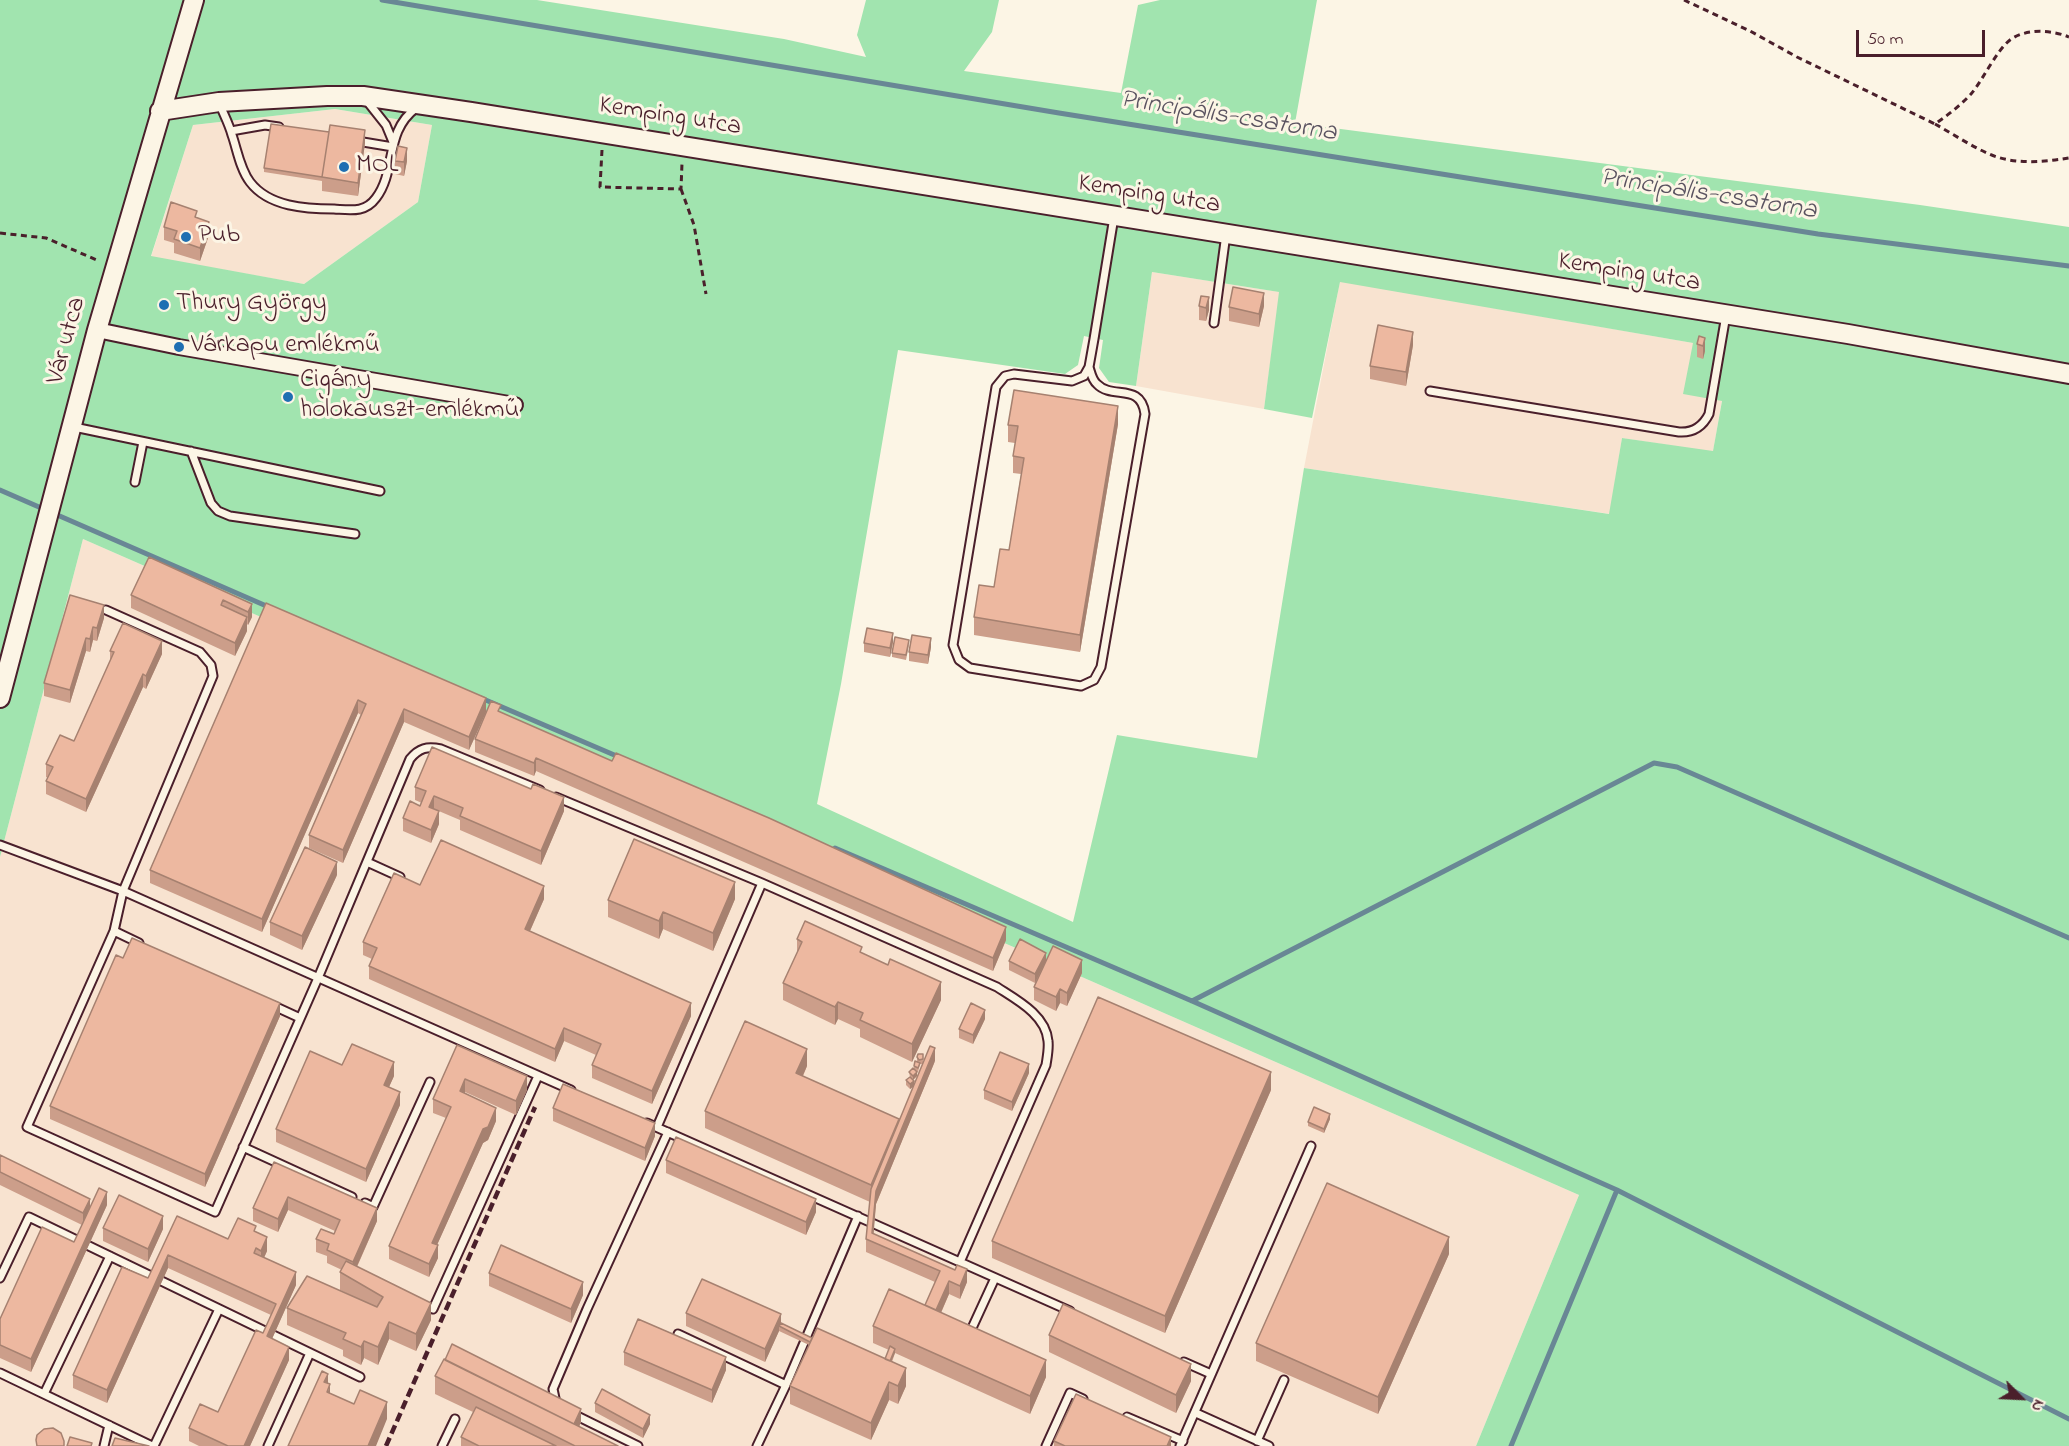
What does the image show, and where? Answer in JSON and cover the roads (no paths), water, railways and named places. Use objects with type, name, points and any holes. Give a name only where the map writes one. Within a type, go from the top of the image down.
[{"type":"main road","name":"Vár utca","points":[[0,698],[97,330],[194,0]]},
{"type":"main road","name":"Kemping utca","points":[[160,111],[219,102],[363,96],[1860,336],[2069,374]]},
{"type":"street","points":[[97,330],[179,347],[515,405]]},
{"type":"lane","points":[[363,96],[387,125],[393,145]]},
{"type":"lane","points":[[219,102],[249,181],[261,193],[274,200],[313,209],[355,210],[366,208],[376,198],[382,187],[393,145],[402,123],[408,114],[421,104]]},
{"type":"lane","points":[[231,131],[265,125],[288,129]]},
{"type":"lane","points":[[346,139],[393,145]]},
{"type":"lane","points":[[1089,367],[1096,384],[1105,389],[1135,396],[1142,404],[1145,414],[1101,667],[1094,680],[1081,686],[970,668],[959,660],[953,645],[996,387],[1005,376],[1014,374],[1077,380],[1084,376],[1089,367],[1114,216]]},
{"type":"lane","points":[[1214,323],[1226,234]]},
{"type":"lane","points":[[1430,391],[1679,432],[1692,431],[1702,425],[1709,414],[1726,315]]},
{"type":"lane","points":[[71,427],[380,491]]},
{"type":"lane","points":[[135,482],[143,442]]},
{"type":"lane","points":[[191,452],[211,503],[218,511],[230,516],[354,534]]},
{"type":"lane","points":[[106,610],[200,652],[209,660],[212,670],[211,682],[123,891],[114,931],[27,1126],[215,1212],[318,978],[410,759],[417,751],[433,747],[762,883],[997,987],[1020,1002],[1041,1021],[1048,1041],[1046,1065],[960,1262]]},
{"type":"lane","points":[[0,845],[123,891],[581,1094]]},
{"type":"lane","points":[[367,862],[404,878]]},
{"type":"lane","points":[[657,1127],[762,883]]},
{"type":"lane","points":[[114,931],[145,946]]},
{"type":"lane","points":[[269,1004],[300,1018]]},
{"type":"lane","points":[[433,1310],[538,1076]]},
{"type":"lane","points":[[243,1147],[373,1207],[430,1082]]},
{"type":"lane","points":[[635,1118],[1081,1316]]},
{"type":"lane","points":[[638,1446],[561,1408],[553,1397],[553,1389],[668,1132]]},
{"type":"lane","points":[[1121,1415],[1181,1443],[1311,1146]]},
{"type":"lane","points":[[757,1446],[786,1385],[858,1216]]},
{"type":"lane","points":[[0,1278],[29,1217],[360,1377]]},
{"type":"lane","points":[[44,1394],[110,1256]]},
{"type":"lane","points":[[972,1328],[994,1278]]},
{"type":"lane","points":[[0,1372],[153,1446],[219,1309]]},
{"type":"lane","points":[[678,1334],[786,1385]]},
{"type":"lane","points":[[268,1446],[310,1353]]},
{"type":"lane","points":[[1179,1360],[1211,1374]]},
{"type":"lane","points":[[1257,1440],[1284,1380]]},
{"type":"lane","points":[[1047,1446],[1070,1394],[1090,1402]]},
{"type":"lane","points":[[1196,1413],[1269,1446]]},
{"type":"lane","points":[[442,1446],[455,1419]]},
{"type":"lane","points":[[104,1446],[109,1425]]},
{"type":"waterway","name":"Principális-csatorna","points":[[382,0],[1059,113],[1818,234],[2069,266]]},
{"type":"waterway","points":[[0,490],[271,608]]},
{"type":"waterway","points":[[481,698],[619,757]]},
{"type":"waterway","points":[[1192,1001],[1654,763],[1677,767],[2069,938]]},
{"type":"waterway","points":[[835,848],[1192,1001],[1617,1190],[2069,1419]]},
{"type":"waterway","points":[[1511,1446],[1617,1190]]},
{"type":"railway","points":[[386,1446],[535,1107]]},
{"type":"place","name":"MOL","points":[[344,167]]},
{"type":"place","name":"Pub","points":[[186,237]]},
{"type":"place","name":"Thury György","points":[[164,305]]},
{"type":"place","name":"Várkapu emlékmű","points":[[179,347]]},
{"type":"place","name":"Cigány holokauszt-emlékmű","points":[[288,397]]}]
